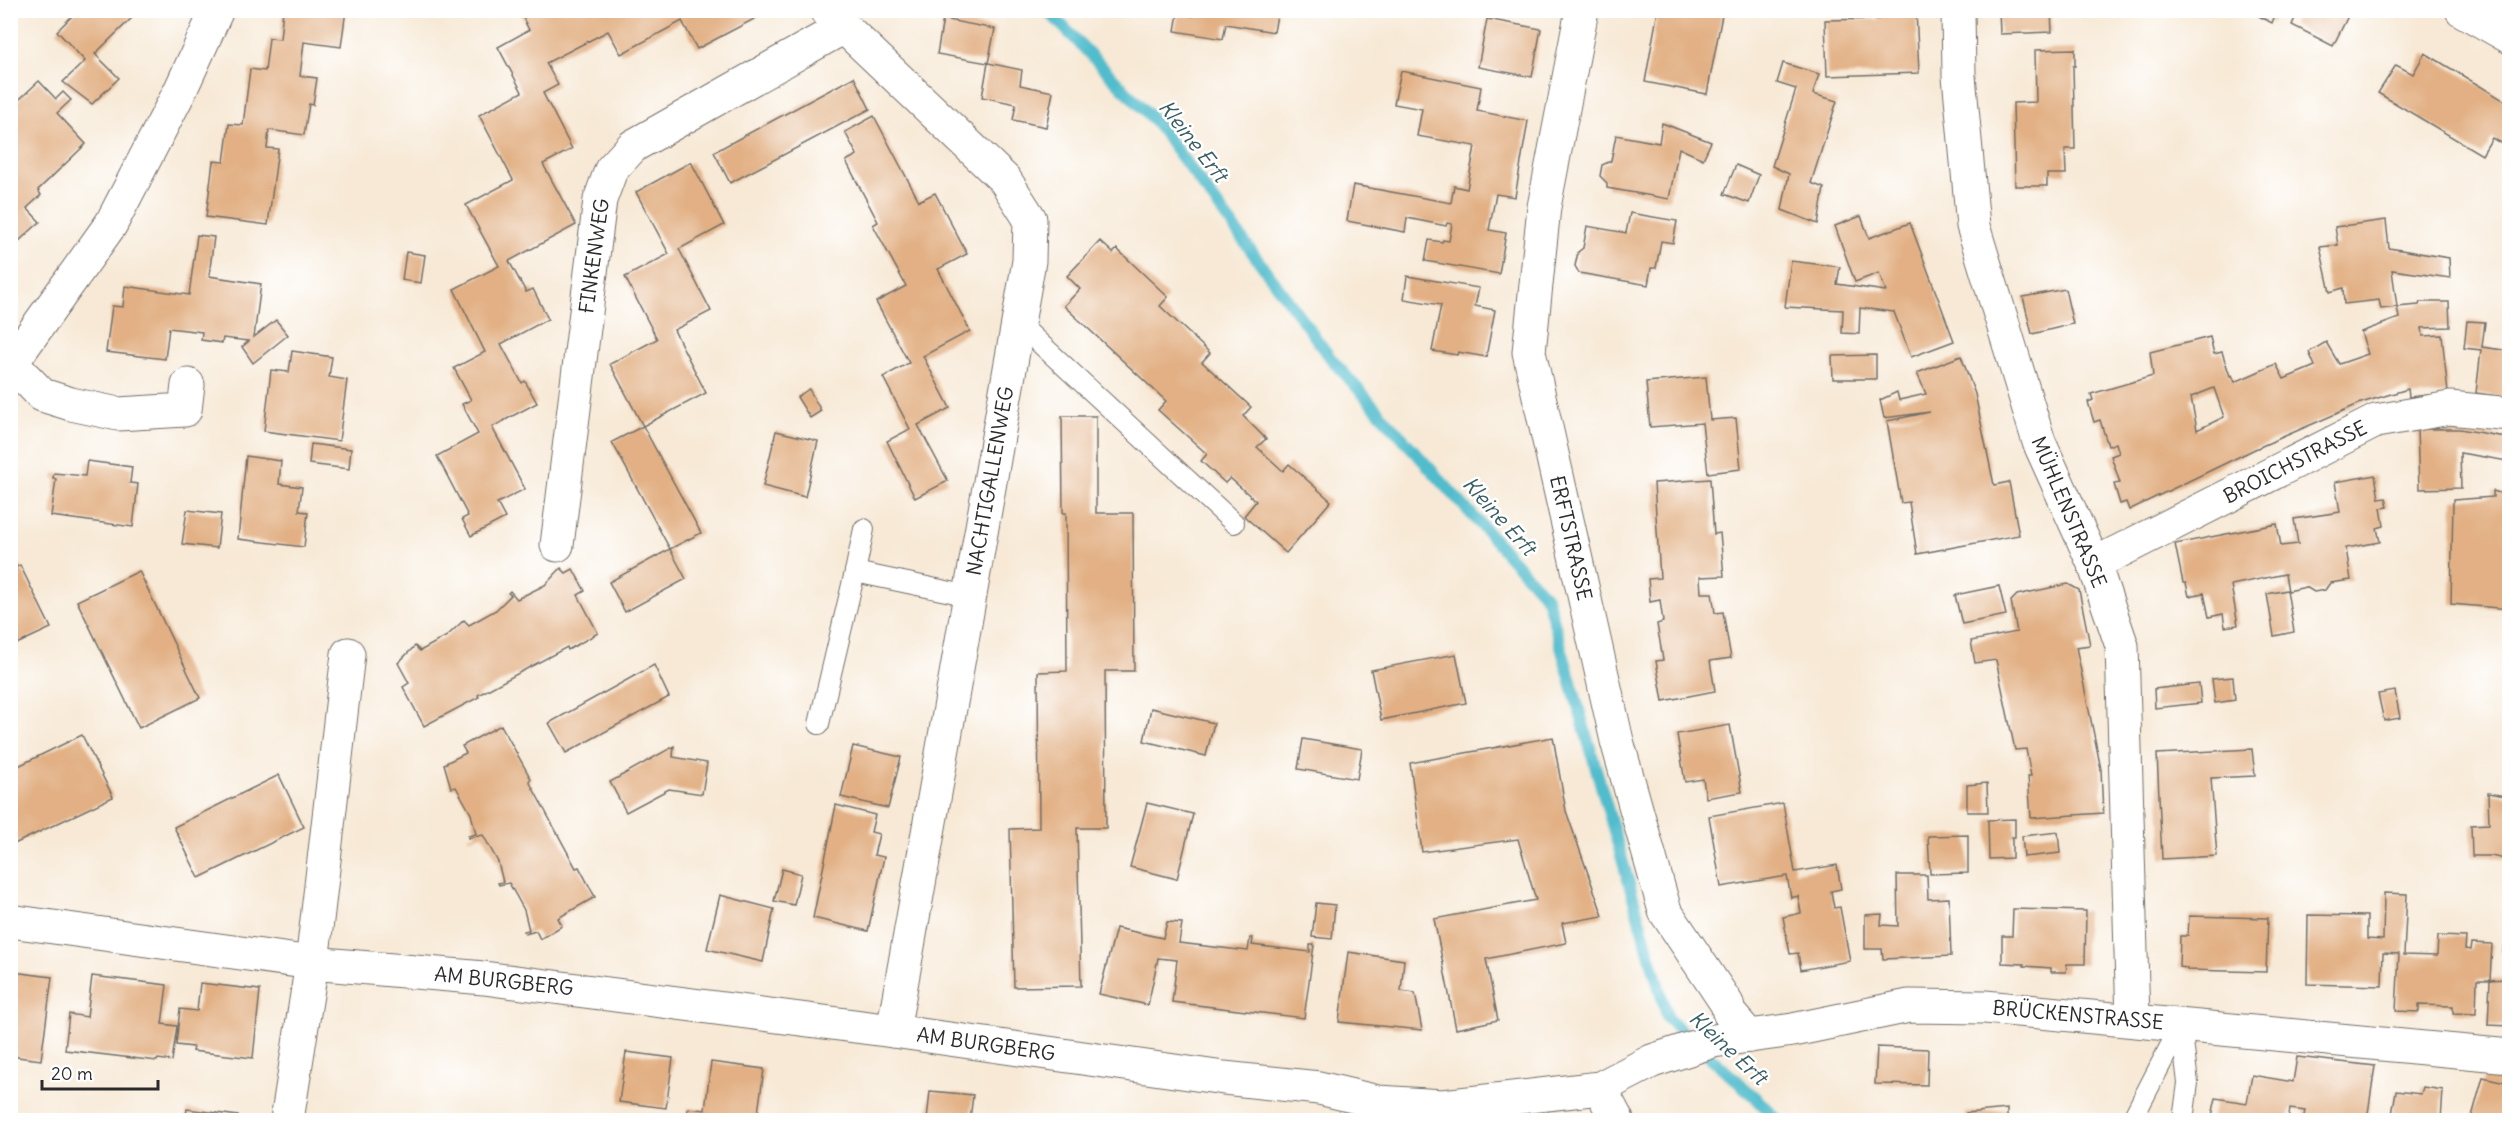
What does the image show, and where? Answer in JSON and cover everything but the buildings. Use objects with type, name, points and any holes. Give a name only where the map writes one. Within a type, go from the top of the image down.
[{"type":"street","points":[[188,385],[185,410],[118,414],[42,394],[11,364],[111,224],[180,91],[217,10]]},
{"type":"street","name":"ERFTSTRASSE","points":[[1582,10],[1544,207],[1529,352],[1617,741],[1665,911],[1726,1004],[1729,1013],[1749,1036]]},
{"type":"street","name":"MÜHLENSTRASSE","points":[[1958,10],[1959,76],[1973,226],[2039,442],[2094,564],[2121,646],[2133,1020]]},
{"type":"street","points":[[2462,10],[2510,37]]},
{"type":"street","name":"NACHTIGALLENWEG","points":[[835,19],[1005,180],[1030,219],[1029,261],[893,1030]]},
{"type":"street","name":"FINKENWEG","points":[[557,544],[600,200],[611,170],[633,146],[835,19]]},
{"type":"street","name":"BROICHSTRASSE","points":[[2094,564],[2376,421],[2450,408],[2510,414]]},
{"type":"street","points":[[287,1120],[312,963],[348,654]]},
{"type":"street","name":"AM BURGBERG","points":[[10,921],[312,963],[484,978],[893,1030],[1224,1078],[1319,1089],[1441,1113],[1600,1089],[1652,1061]]},
{"type":"street","name":"BRÜCKENSTRASSE","points":[[1652,1061],[1713,1041],[1793,1030],[1909,1006],[1985,1007],[2510,1056]]},
{"type":"street","points":[[1600,1089],[1617,1120]]},
{"type":"lane","points":[[1018,323],[1233,523]]},
{"type":"lane","points":[[819,724],[864,529]]},
{"type":"lane","points":[[855,572],[970,596]]},
{"type":"lane","points":[[2132,1120],[2181,1025]]},
{"type":"lane","points":[[2181,1025],[2188,1083],[2183,1120]]},
{"type":"waterway","name":"Kleine Erft","points":[[1047,10],[1155,121],[1332,360],[1547,598],[1668,1019],[1777,1120]]}]
